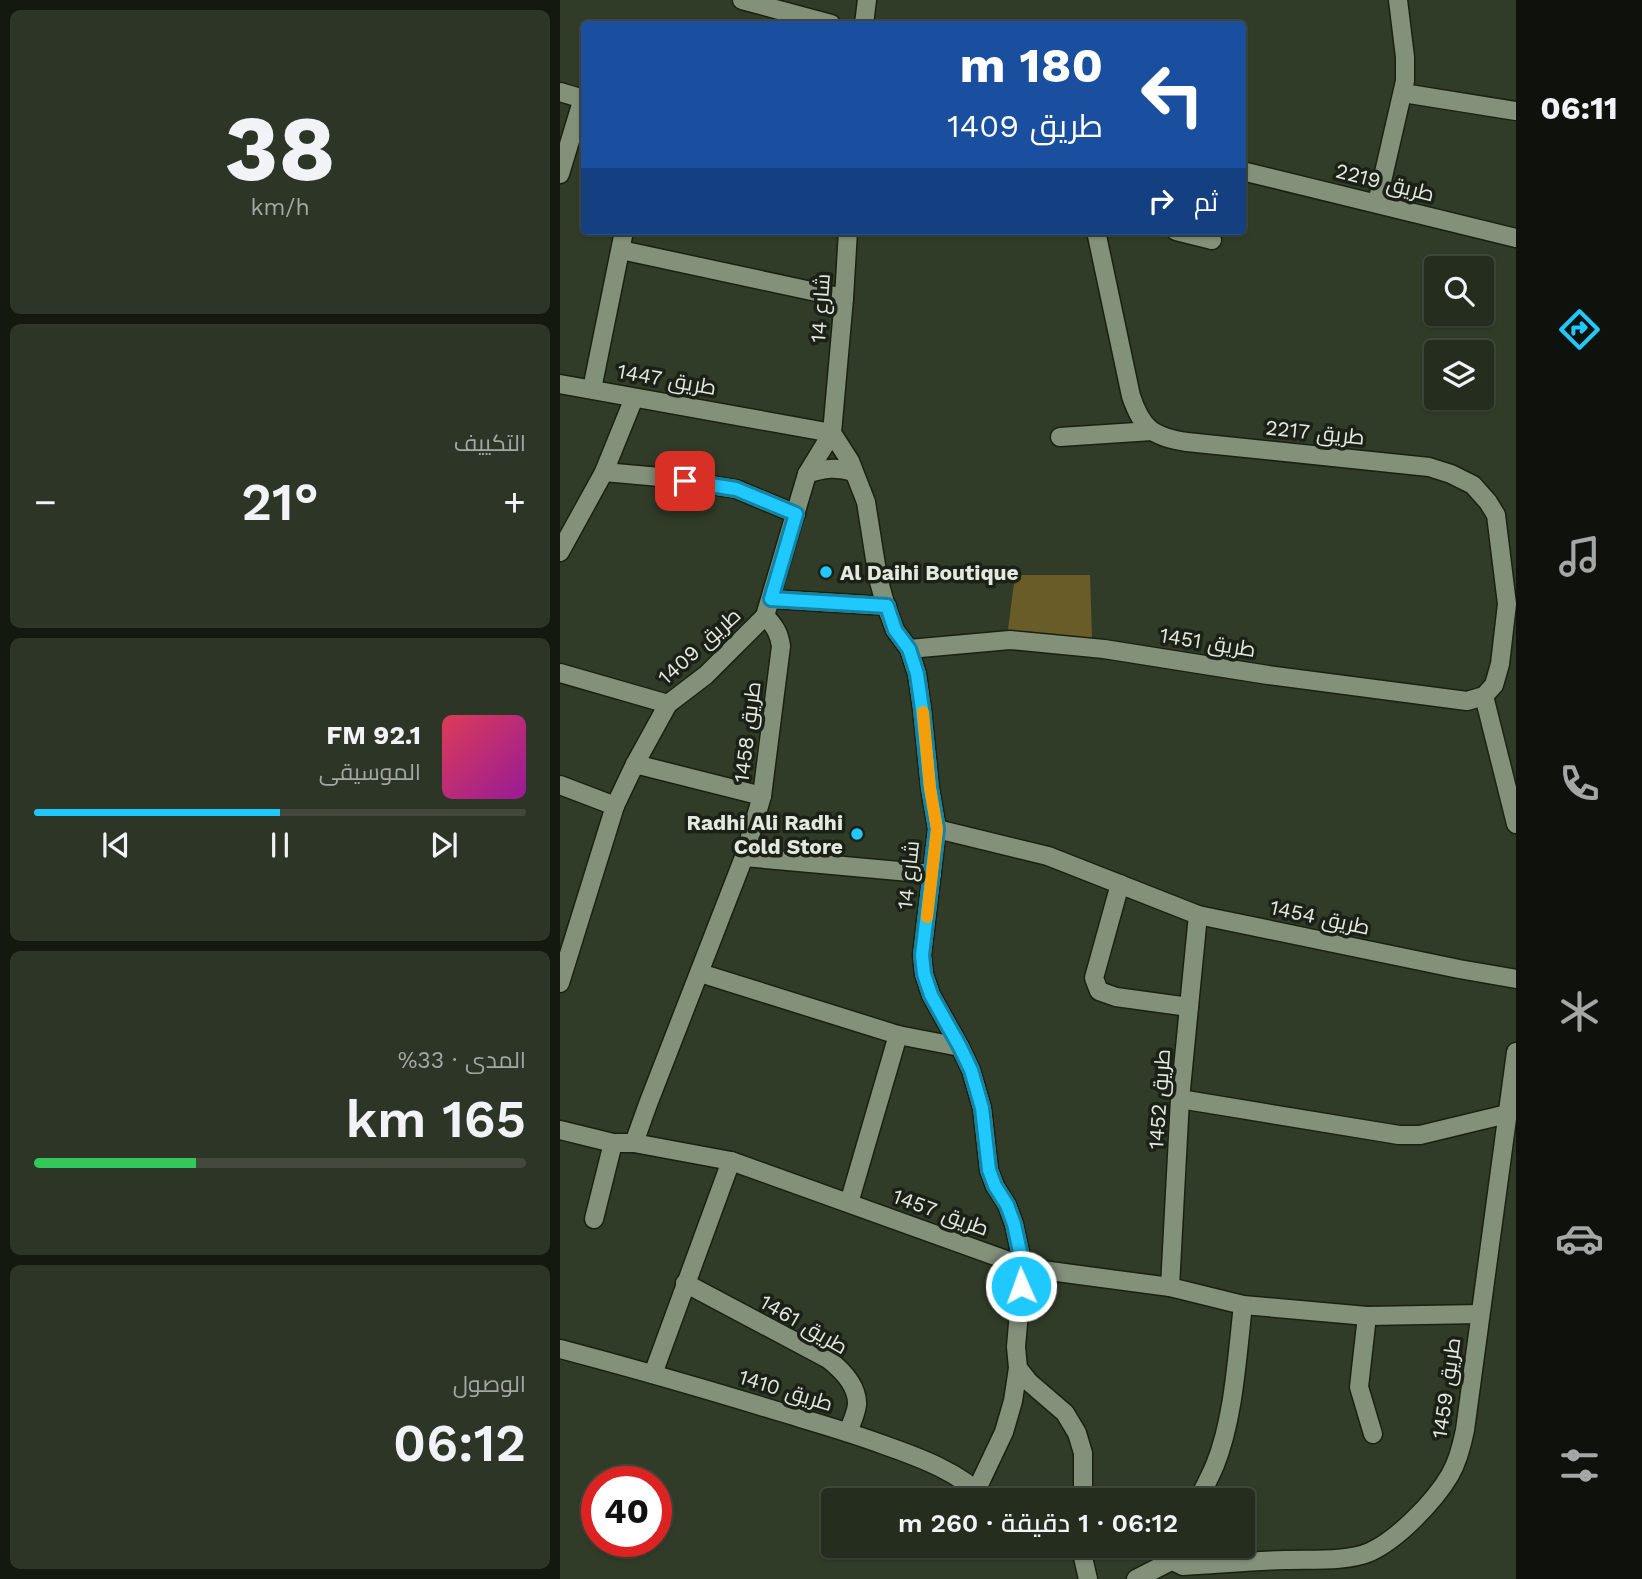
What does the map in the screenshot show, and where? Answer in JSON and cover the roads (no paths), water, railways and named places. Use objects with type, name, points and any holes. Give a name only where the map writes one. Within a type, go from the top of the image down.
[{"type":"street","points":[[742,0],[820,21]]},
{"type":"street","points":[[864,21],[867,0]]},
{"type":"street","points":[[1377,203],[1403,93],[1405,57],[1398,0]]},
{"type":"street","points":[[560,92],[581,98]]},
{"type":"street","points":[[1403,93],[1516,110]]},
{"type":"street","points":[[560,174],[581,108]]},
{"type":"street","name":"طريق 2219","points":[[1246,172],[1516,238]]},
{"type":"street","name":"طريق 1447","points":[[623,235],[592,390],[832,433]]},
{"type":"street","name":"شارع 14","points":[[848,235],[832,433],[850,461],[866,502],[878,578],[895,630],[909,649],[917,674],[937,829],[922,955],[924,974],[931,995],[971,1070],[982,1108],[989,1170],[1014,1224],[1023,1266],[1016,1347],[1018,1368]]},
{"type":"street","points":[[1098,235],[1131,396],[1138,416],[1152,431]]},
{"type":"street","points":[[1192,235],[1212,240]]},
{"type":"street","points":[[621,250],[844,298]]},
{"type":"street","points":[[560,384],[592,390]]},
{"type":"street","points":[[560,552],[604,472],[634,398]]},
{"type":"street","points":[[1060,438],[1152,431]]},
{"type":"street","name":"طريق 2217","points":[[1152,431],[1168,439],[1187,442],[1429,467],[1472,485],[1496,515],[1512,602],[1500,664],[1489,691]]},
{"type":"street","name":"طريق 1409","points":[[560,983],[615,806],[635,764],[668,704],[706,676],[768,607],[807,474],[832,433]]},
{"type":"street","points":[[807,474],[831,468],[854,472]]},
{"type":"street","points":[[604,472],[660,477],[736,489],[796,514]]},
{"type":"street","points":[[768,607],[887,606]]},
{"type":"street","name":"طريق 1458","points":[[634,1143],[744,857],[761,796],[781,646],[780,635],[768,607]]},
{"type":"street","name":"طريق 1451","points":[[909,649],[1010,640],[1104,649],[1268,675],[1467,701],[1489,691]]},
{"type":"street","points":[[560,673],[668,704]]},
{"type":"street","points":[[1489,691],[1516,824]]},
{"type":"street","points":[[635,764],[761,796]]},
{"type":"street","points":[[560,785],[615,806]]},
{"type":"street","name":"طريق 1454","points":[[937,829],[1048,856],[1198,915],[1516,979]]},
{"type":"street","points":[[744,857],[932,874]]},
{"type":"street","points":[[1120,884],[1094,978],[1098,991],[1116,997],[1189,1007]]},
{"type":"street","name":"طريق 1452","points":[[1170,1287],[1180,1099],[1198,915]]},
{"type":"street","points":[[700,973],[898,1035],[960,1047]]},
{"type":"street","points":[[849,1203],[898,1035]]},
{"type":"street","name":"طريق 1459","points":[[1175,1558],[1177,1563],[1184,1566],[1336,1559],[1369,1552],[1397,1534],[1423,1510],[1444,1484],[1460,1452],[1465,1430],[1507,1114],[1513,1091],[1516,1052]]},
{"type":"street","points":[[1180,1099],[1399,1135],[1420,1135],[1507,1114]]},
{"type":"street","name":"طريق 1457","points":[[560,1130],[613,1143],[634,1143],[731,1161],[1023,1266],[1170,1287],[1243,1305],[1367,1316],[1480,1314]]},
{"type":"street","points":[[594,1219],[613,1143]]},
{"type":"street","points":[[653,1374],[731,1161]]},
{"type":"street","name":"طريق 1461","points":[[685,1283],[828,1359],[838,1367],[856,1395],[857,1408],[848,1432]]},
{"type":"street","points":[[1204,1488],[1215,1465],[1226,1429],[1243,1305]]},
{"type":"street","points":[[1367,1316],[1359,1387],[1373,1434]]},
{"type":"street","name":"طريق 1410","points":[[560,1349],[848,1432],[918,1457],[949,1472],[973,1488]]},
{"type":"street","points":[[984,1488],[1013,1401],[1018,1368]]},
{"type":"street","points":[[1018,1368],[1065,1413],[1077,1433],[1083,1452],[1083,1488]]},
{"type":"street","points":[[1084,1558],[1088,1579]]},
{"type":"street","points":[[1136,1579],[1166,1558]]},
{"type":"place","name":"Al Daihi Boutique","points":[[826,572]]},
{"type":"place","name":"Radhi Ali Radhi Cold Store","points":[[857,834]]}]
